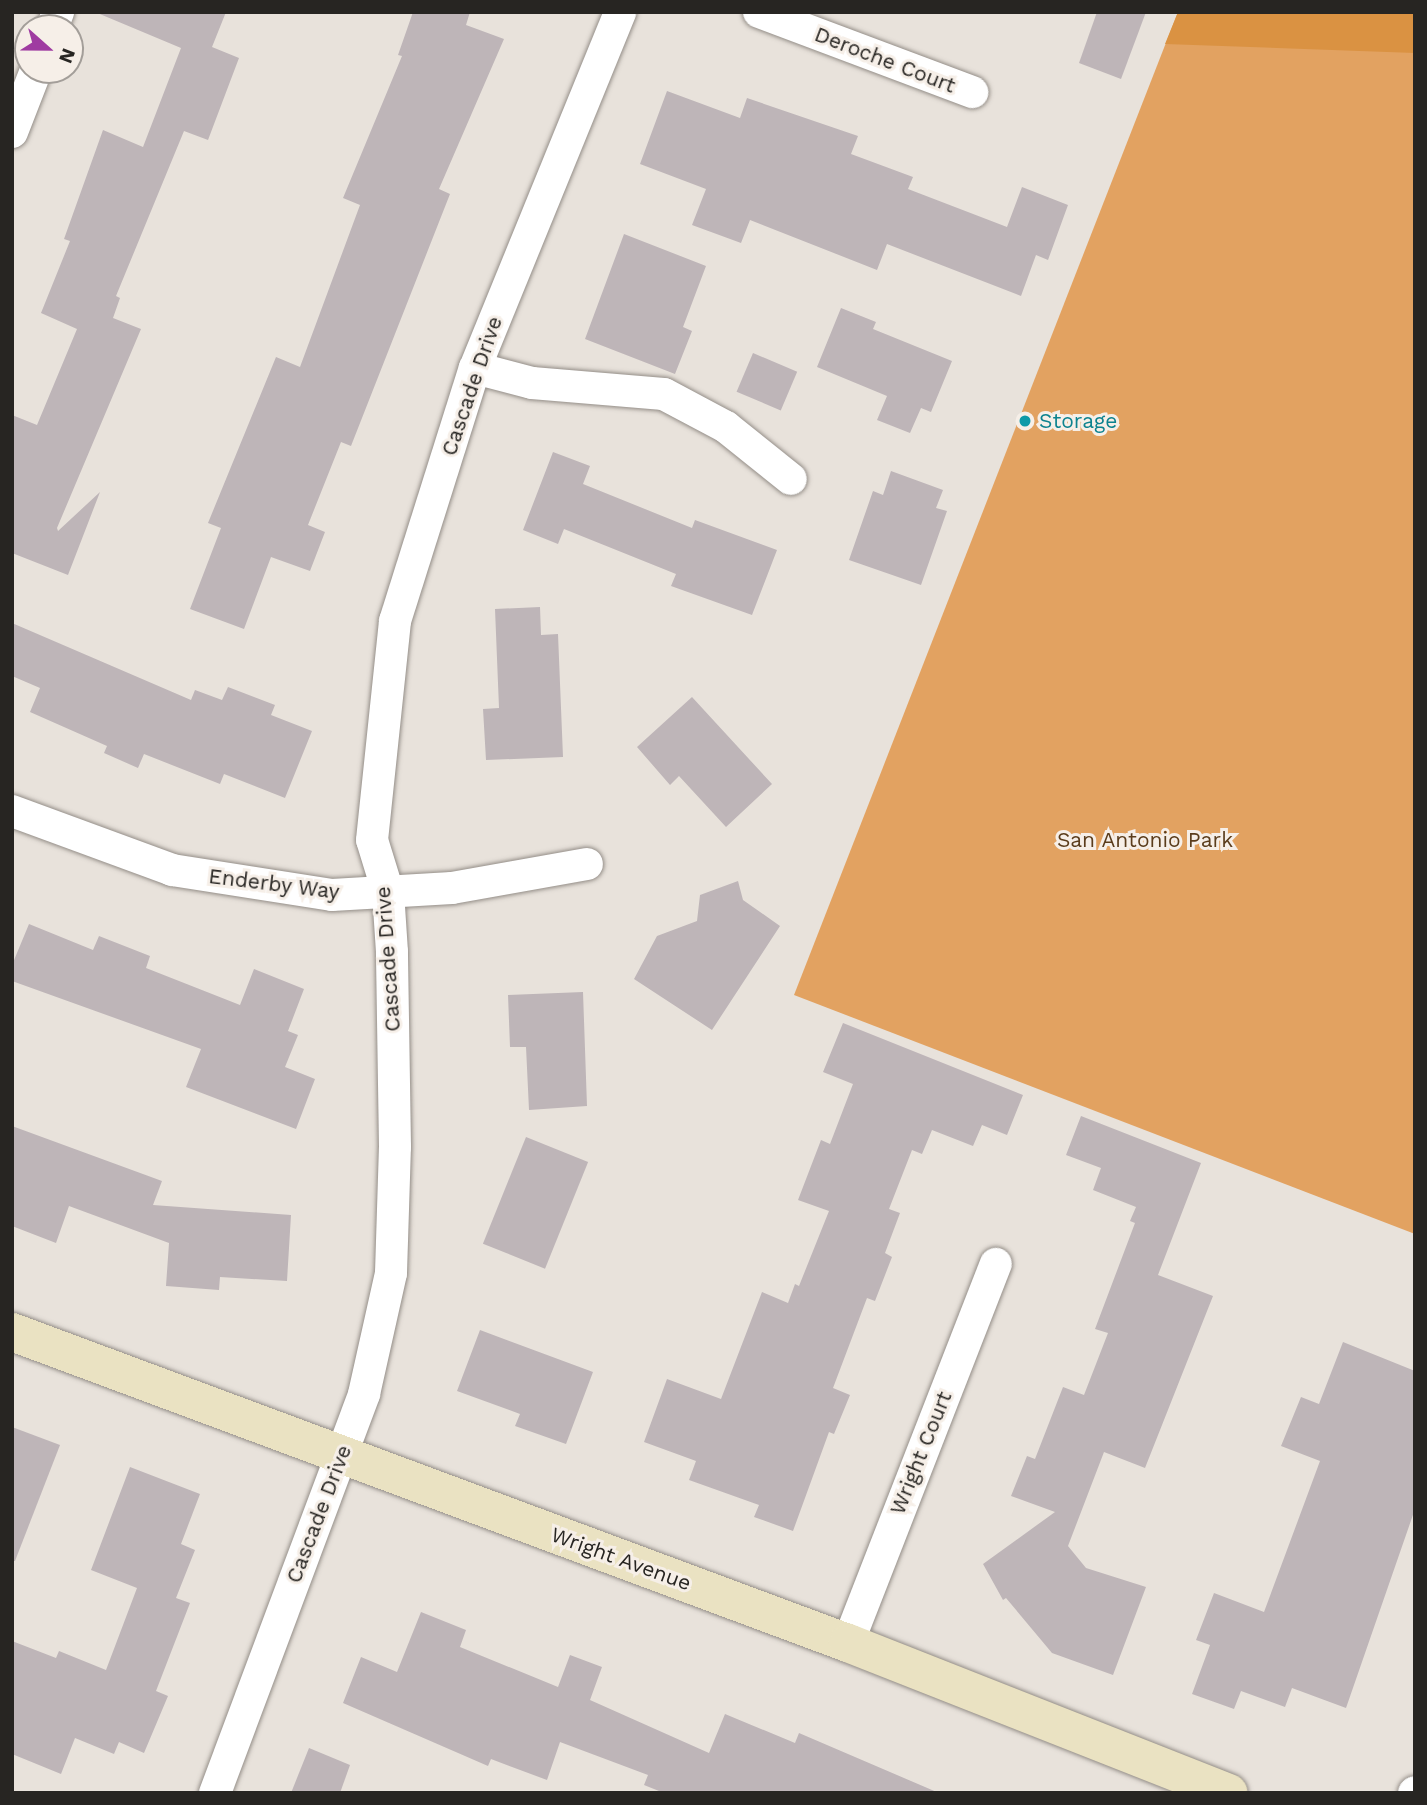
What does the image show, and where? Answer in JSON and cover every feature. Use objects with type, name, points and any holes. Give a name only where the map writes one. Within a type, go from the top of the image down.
[{"type":"street","name":"Cascade Drive","points":[[215,1793],[364,1394],[391,1273],[395,1147],[388,892],[372,840],[395,621],[475,368],[620,12]]},
{"type":"street","name":"Deroche Court","points":[[759,12],[972,92]]},
{"type":"street","points":[[12,132],[31,84]]},
{"type":"street","points":[[475,368],[532,383],[664,394],[726,427],[790,479]]},
{"type":"street","name":"Enderby Way","points":[[12,811],[172,870],[332,895],[452,888],[587,864]]},
{"type":"street","name":"Wright Court","points":[[848,1643],[996,1264]]},
{"type":"street","name":"Wright Avenue","points":[[12,1332],[848,1643],[1228,1793]]},
{"type":"green space","name":"San Antonio Park","points":[[1178,12],[1415,12],[1415,1234],[794,995]]},
{"type":"shaded area","points":[[1178,12],[1415,12],[1415,53],[1165,44]]},
{"type":"building","points":[[95,12],[226,12],[212,47],[239,58],[208,140],[184,131],[116,296],[120,298],[113,318],[141,329],[57,528],[58,531],[100,492],[68,575],[12,553],[12,415],[37,425],[77,329],[41,313],[70,241],[64,239],[103,130],[143,147],[181,48]]},
{"type":"building","points":[[413,12],[470,12],[466,25],[504,39],[439,189],[450,194],[351,446],[341,442],[308,525],[325,532],[310,571],[271,557],[244,629],[190,609],[221,528],[208,523],[276,357],[300,367],[360,205],[343,198],[402,56],[398,55]]},
{"type":"building","points":[[1097,12],[1146,12],[1121,79],[1079,63]]},
{"type":"building","points":[[667,91],[740,118],[747,98],[858,136],[851,154],[913,177],[908,189],[1007,227],[1022,187],[1068,205],[1048,260],[1036,255],[1021,296],[887,244],[877,270],[750,220],[741,243],[692,225],[706,189],[640,164]]},
{"type":"building","points":[[624,234],[706,266],[683,327],[692,331],[675,374],[585,339]]},
{"type":"building","points":[[841,308],[876,322],[873,329],[952,361],[931,412],[921,408],[910,433],[877,420],[887,396],[817,367]]},
{"type":"building","points":[[753,353],[797,372],[781,410],[737,392]]},
{"type":"building","points":[[553,452],[590,466],[583,484],[692,528],[695,520],[777,550],[752,615],[671,586],[676,574],[564,529],[558,544],[523,530]]},
{"type":"building","points":[[891,471],[943,490],[936,508],[947,511],[921,585],[849,560],[873,491],[883,495]]},
{"type":"building","points":[[540,607],[541,635],[558,634],[563,757],[486,760],[483,709],[499,708],[495,609]]},
{"type":"building","points":[[12,623],[191,700],[195,690],[222,700],[228,687],[275,705],[271,715],[312,731],[285,798],[224,774],[220,784],[144,754],[138,768],[104,753],[107,746],[30,712],[40,688],[12,676]]},
{"type":"building","points":[[692,697],[772,784],[726,827],[679,776],[670,785],[637,747]]},
{"type":"building","points":[[738,881],[743,900],[780,926],[712,1030],[634,979],[657,936],[697,921],[700,895]]},
{"type":"building","points":[[29,924],[93,950],[99,936],[150,956],[146,968],[240,1005],[254,969],[304,989],[288,1031],[298,1035],[285,1067],[315,1079],[296,1129],[186,1087],[201,1049],[12,981],[12,965]]},
{"type":"building","points":[[583,992],[587,1106],[529,1110],[526,1047],[510,1047],[508,995]]},
{"type":"building","points":[[843,1023],[1023,1095],[1007,1135],[982,1125],[973,1146],[932,1130],[922,1154],[912,1150],[889,1209],[900,1213],[885,1253],[892,1257],[875,1301],[867,1298],[833,1388],[850,1395],[834,1434],[829,1432],[793,1531],[754,1517],[759,1505],[689,1480],[696,1461],[644,1442],[667,1379],[721,1399],[762,1292],[788,1303],[795,1284],[799,1286],[829,1211],[798,1200],[821,1140],[830,1144],[853,1084],[823,1072]]},
{"type":"building","points":[[1081,1116],[1201,1163],[1158,1275],[1213,1296],[1145,1468],[1104,1452],[1068,1546],[1086,1568],[1146,1587],[1113,1675],[1052,1653],[1006,1598],[1003,1600],[983,1564],[1055,1512],[1011,1496],[1027,1456],[1035,1459],[1063,1387],[1084,1395],[1108,1333],[1095,1329],[1135,1223],[1130,1221],[1136,1207],[1093,1190],[1101,1168],[1066,1155]]},
{"type":"building","points":[[12,1126],[162,1181],[153,1205],[291,1215],[287,1281],[220,1277],[219,1290],[166,1286],[169,1243],[69,1206],[56,1243],[12,1226]]},
{"type":"building","points":[[526,1137],[588,1162],[545,1269],[483,1244]]},
{"type":"building","points":[[480,1330],[593,1372],[566,1444],[515,1426],[520,1414],[457,1391]]},
{"type":"building","points":[[1343,1342],[1415,1371],[1415,1509],[1346,1708],[1292,1688],[1285,1707],[1241,1691],[1234,1709],[1192,1694],[1210,1645],[1196,1640],[1214,1593],[1264,1612],[1320,1461],[1281,1446],[1301,1397],[1319,1404]]},
{"type":"building","points":[[12,1427],[60,1445],[15,1561],[12,1561]]},
{"type":"building","points":[[130,1467],[200,1494],[181,1544],[195,1550],[176,1598],[190,1603],[156,1691],[168,1696],[144,1753],[119,1742],[114,1754],[75,1738],[61,1774],[12,1754],[12,1641],[56,1658],[59,1651],[106,1670],[137,1588],[91,1570]]},
{"type":"building","points":[[421,1612],[466,1630],[460,1647],[558,1687],[570,1655],[602,1667],[590,1700],[709,1753],[725,1714],[795,1743],[799,1733],[939,1793],[664,1793],[644,1785],[648,1775],[560,1742],[547,1780],[491,1759],[488,1766],[343,1703],[361,1657],[397,1672]]},
{"type":"building","points":[[309,1748],[350,1765],[340,1793],[291,1793]]},
{"type":"place","name":"Storage","points":[[1025,421]]}]
